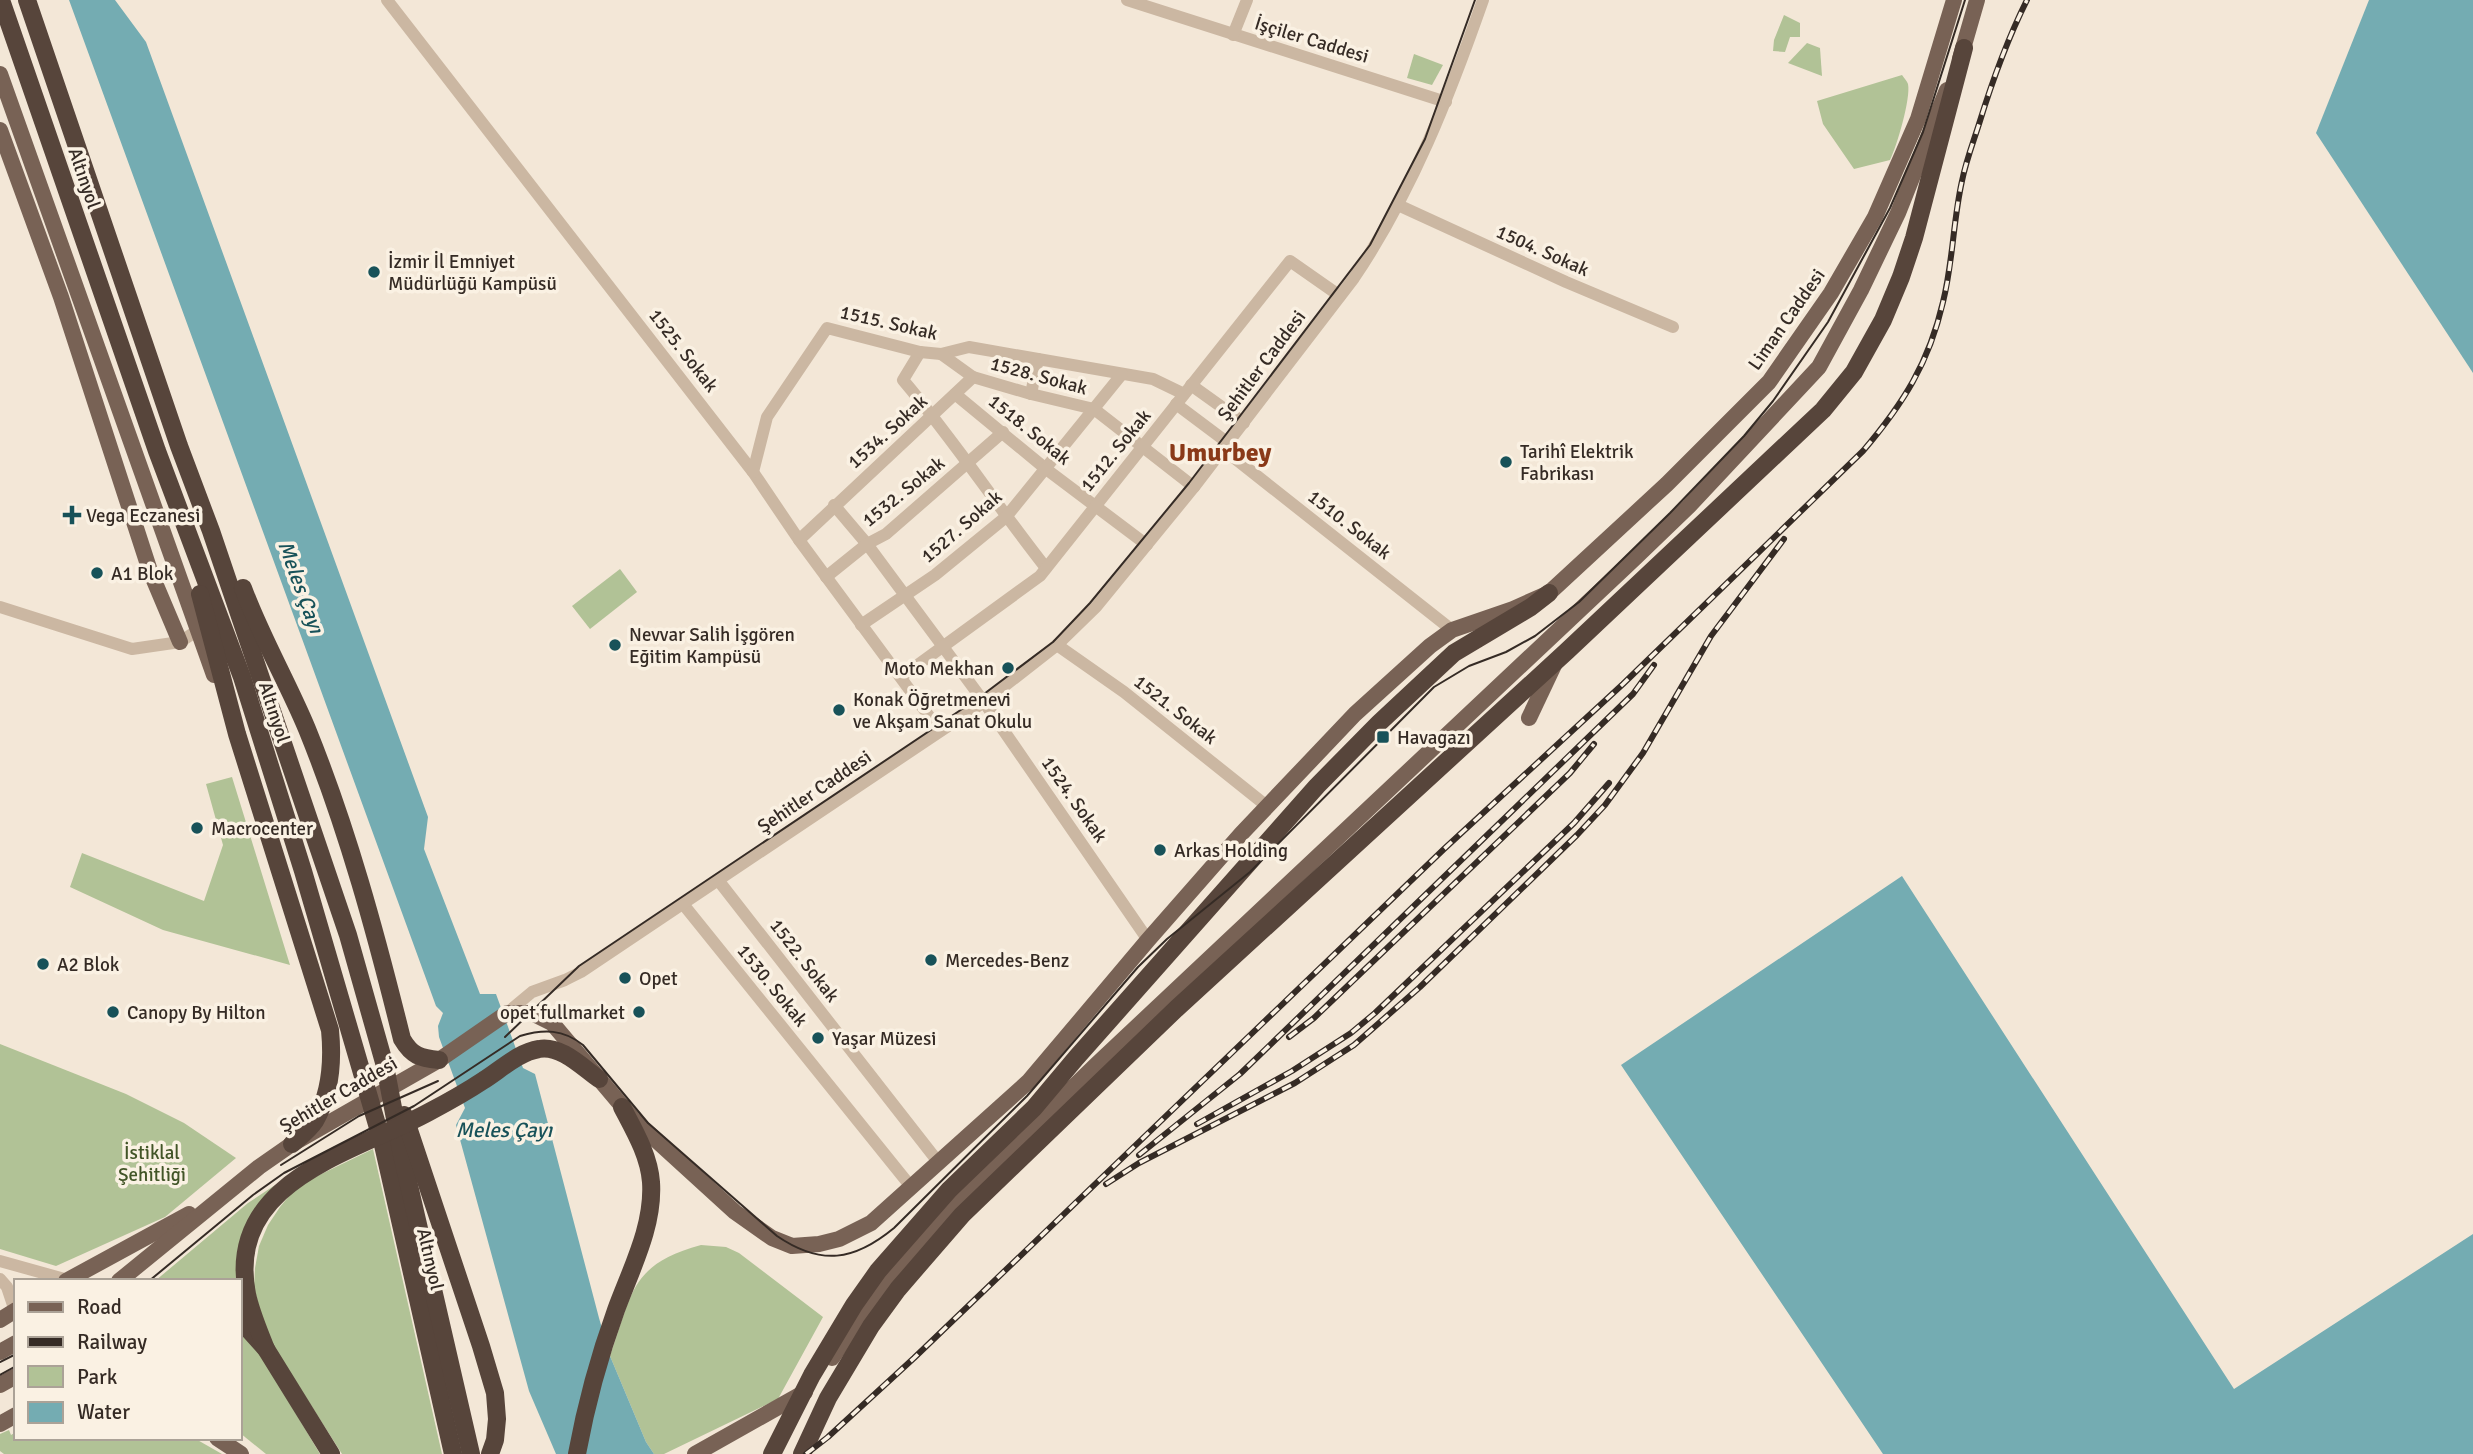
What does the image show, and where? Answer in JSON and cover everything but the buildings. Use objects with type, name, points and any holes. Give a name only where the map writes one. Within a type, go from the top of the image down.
[{"type":"highway","name":"Altınyol","points":[[1,0],[176,502],[242,677],[303,871],[383,1145],[453,1454]]},
{"type":"highway","name":"Altınyol","points":[[27,0],[329,875],[385,1066],[402,1155],[471,1454]]},
{"type":"highway","points":[[802,1454],[828,1398],[871,1326],[898,1289],[962,1215],[1176,1009],[1557,661],[1823,410],[1854,372],[1883,320],[1914,238],[1964,48]]},
{"type":"highway","points":[[176,502],[237,734],[330,1030],[332,1070],[324,1098],[315,1122],[292,1144]]},
{"type":"highway","points":[[211,531],[233,561],[264,638],[306,727],[335,802],[375,931],[402,1039],[409,1051],[418,1057],[439,1060]]},
{"type":"highway","points":[[772,1454],[812,1374],[848,1315],[902,1242],[949,1190],[1034,1108],[1317,786],[1454,653],[1531,607],[1549,593]]},
{"type":"highway","points":[[266,1349],[253,1315],[245,1274],[250,1240],[267,1205],[281,1189],[321,1163],[418,1119],[537,1049],[566,1055],[599,1079]]},
{"type":"highway","points":[[385,1066],[399,1101],[495,1393],[498,1419],[495,1440],[489,1454]]},
{"type":"highway","points":[[577,1454],[592,1385],[651,1205],[651,1180],[639,1142],[622,1107]]},
{"type":"highway","points":[[242,1322],[266,1349],[331,1454]]},
{"type":"main road","name":"Liman Caddesi","points":[[507,1013],[532,1013],[552,1023],[643,1130],[735,1212],[772,1238],[792,1246],[819,1244],[839,1239],[871,1223],[1029,1082],[1241,834],[1354,715],[1430,646],[1452,630],[1513,609],[1549,593],[1668,484],[1769,382],[1815,318],[1875,217],[1904,155],[1954,0]]},
{"type":"main road","points":[[695,1454],[810,1388],[880,1288],[977,1181],[1096,1065],[1689,506],[1819,367],[1898,213],[1964,48],[1977,0]]},
{"type":"main road","points":[[0,74],[237,734]]},
{"type":"main road","points":[[0,130],[21,194],[61,297],[150,571],[180,642]]},
{"type":"main road","points":[[1529,718],[1579,612]]},
{"type":"main road","name":"Şehitler Caddesi","points":[[121,1279],[216,1200],[292,1144],[439,1060],[507,1013]]},
{"type":"main road","points":[[69,1279],[216,1200]]},
{"type":"main road","points":[[220,1440],[241,1454]]},
{"type":"main road","points":[[233,1440],[248,1454]]},
{"type":"street","name":"1525. Sokak","points":[[387,0],[753,472],[799,540],[940,732]]},
{"type":"street","name":"İşçiler Caddesi","points":[[1127,0],[1446,102]]},
{"type":"street","points":[[1233,35],[1247,0]]},
{"type":"street","name":"Şehitler Caddesi","points":[[507,1013],[532,992],[577,975],[984,702],[1057,645],[1096,607],[1244,424],[1375,246],[1430,139],[1483,0]]},
{"type":"street","name":"1504. Sokak","points":[[1398,205],[1566,282],[1673,327]]},
{"type":"street","name":"1512. Sokak","points":[[901,677],[1040,576],[1290,261],[1340,296]]},
{"type":"street","name":"1515. Sokak","points":[[753,472],[767,417],[827,328],[920,352],[942,354],[969,348],[1153,379],[1244,424]]},
{"type":"street","points":[[920,352],[904,380],[1046,568]]},
{"type":"street","points":[[942,354],[973,377]]},
{"type":"street","points":[[1031,394],[1038,359]]},
{"type":"street","name":"1527. Sokak","points":[[861,625],[935,575],[1006,517],[1122,374]]},
{"type":"street","name":"1534. Sokak","points":[[799,540],[973,377]]},
{"type":"street","name":"1528. Sokak","points":[[973,377],[1094,409],[1194,487]]},
{"type":"street","name":"1518. Sokak","points":[[955,394],[1046,469],[1147,545]]},
{"type":"street","name":"1510. Sokak","points":[[1184,395],[1226,446],[1452,630]]},
{"type":"street","name":"1532. Sokak","points":[[826,577],[867,544],[886,534],[1003,432]]},
{"type":"street","name":"1524. Sokak","points":[[834,505],[867,544],[984,702],[1148,940]]},
{"type":"street","points":[[0,607],[132,649],[180,642],[198,629]]},
{"type":"street","name":"1521. Sokak","points":[[1057,645],[1124,692],[1268,807]]},
{"type":"street","name":"1522. Sokak","points":[[718,880],[939,1163]]},
{"type":"street","name":"1530. Sokak","points":[[683,904],[912,1188]]},
{"type":"street","points":[[0,1261],[63,1279]]},
{"type":"street","points":[[0,1279],[7,1287],[14,1308]]},
{"type":"green space","points":[[1784,15],[1800,23],[1800,37],[1790,37],[1785,52],[1773,51],[1774,40]]},
{"type":"green space","points":[[1807,43],[1820,48],[1822,76],[1788,63]]},
{"type":"green space","points":[[1414,54],[1443,65],[1432,85],[1407,78]]},
{"type":"green space","points":[[1902,75],[1908,84],[1907,100],[1900,133],[1890,160],[1854,169],[1823,124],[1817,101]]},
{"type":"green space","points":[[620,569],[637,592],[590,629],[572,606]]},
{"type":"green space","points":[[232,777],[290,965],[163,930],[70,887],[82,853],[204,901],[223,845],[206,784]]},
{"type":"green space","name":"İstiklal Şehitliği","points":[[0,1044],[126,1094],[184,1123],[236,1158],[165,1217],[56,1266],[0,1249]]},
{"type":"green space","points":[[373,1149],[442,1454],[342,1454],[267,1336],[254,1288],[259,1246],[268,1225],[294,1190]]},
{"type":"green space","points":[[275,1185],[263,1200],[240,1279],[157,1279],[248,1203]]},
{"type":"green space","points":[[701,1245],[726,1247],[739,1253],[823,1317],[778,1399],[664,1454],[654,1454],[646,1442],[610,1356],[637,1284],[660,1262]]},
{"type":"green space","points":[[242,1334],[261,1355],[320,1454],[266,1454],[242,1435]]},
{"type":"green space","points":[[9,1430],[11,1435],[14,1433],[14,1440],[198,1440],[222,1454],[4,1454],[0,1451],[0,1434]]},
{"type":"water","name":"Meles Çayı","points":[[69,0],[115,0],[146,42],[428,817],[424,849],[480,994],[496,994],[523,1068],[535,1074],[610,1356],[646,1442],[654,1454],[556,1454],[529,1391],[456,1125],[465,1108],[439,1037],[438,1026],[443,1013],[436,1006]]},
{"type":"water","points":[[2369,0],[2473,0],[2473,373],[2316,133]]},
{"type":"water","points":[[1902,876],[2234,1389],[2473,1234],[2473,1454],[1883,1454],[1621,1065]]},
{"type":"tram line","points":[[505,1037],[579,966],[980,697],[1053,642],[1090,603],[1189,483],[1370,245],[1425,139],[1475,0]]},
{"type":"tram line","points":[[151,1279],[253,1195],[284,1173],[414,1106],[520,1036],[537,1032],[561,1033],[583,1045],[648,1123],[777,1236],[793,1246],[808,1252],[837,1256],[851,1253],[879,1239],[894,1228],[1027,1096],[1138,967],[1167,939],[1250,872],[1434,687],[1469,666],[1506,652],[1535,636],[1579,602],[1744,436],[1773,401],[1828,322],[1890,208],[1923,132],[1965,0]]},
{"type":"tram line","points":[[281,1165],[359,1116],[438,1081]]},
{"type":"tram line","points":[[0,1362],[14,1355]]},
{"type":"tram line","points":[[0,1375],[14,1367]]},
{"type":"railway","points":[[806,1454],[914,1358],[1444,849],[1623,684],[1863,451],[1913,382],[1930,344],[1946,287],[1966,166],[2000,61],[2027,0]]},
{"type":"railway","points":[[1106,1184],[1139,1163],[1295,1083],[1354,1045],[1420,987],[1605,805],[1643,753],[1711,636],[1784,539]]},
{"type":"railway","points":[[1139,1155],[1240,1074],[1633,694],[1654,665]]},
{"type":"railway","points":[[1289,1037],[1314,1018],[1570,773],[1594,744]]},
{"type":"railway","points":[[1197,1124],[1292,1071],[1351,1033],[1574,823],[1609,783]]},
{"type":"place","name":"İzmir İl Emniyet Müdürlüğü Kampüsü","points":[[374,272]]},
{"type":"place","name":"Tarihî Elektrik Fabrikası","points":[[1506,462]]},
{"type":"place","name":"Vega Eczanesi","points":[[72,515]]},
{"type":"place","name":"A1 Blok","points":[[97,573]]},
{"type":"place","name":"Nevvar Salih İşgören Eğitim Kampüsü","points":[[615,645]]},
{"type":"place","name":"Moto Mekhan","points":[[1008,668]]},
{"type":"place","name":"Konak Öğretmenevi ve Akşam Sanat Okulu","points":[[839,710]]},
{"type":"place","name":"Havagazı","points":[[1383,737]]},
{"type":"place","name":"Macrocenter","points":[[197,828]]},
{"type":"place","name":"Arkas Holding","points":[[1160,850]]},
{"type":"place","name":"Mercedes-Benz","points":[[931,960]]},
{"type":"place","name":"A2 Blok","points":[[43,964]]},
{"type":"place","name":"Opet","points":[[625,978]]},
{"type":"place","name":"Canopy By Hilton","points":[[113,1012]]},
{"type":"place","name":"opet fullmarket","points":[[639,1012]]},
{"type":"place","name":"Yaşar Müzesi","points":[[818,1038]]},
{"type":"district","name":"Umurbey","points":[[1220,452]]}]
